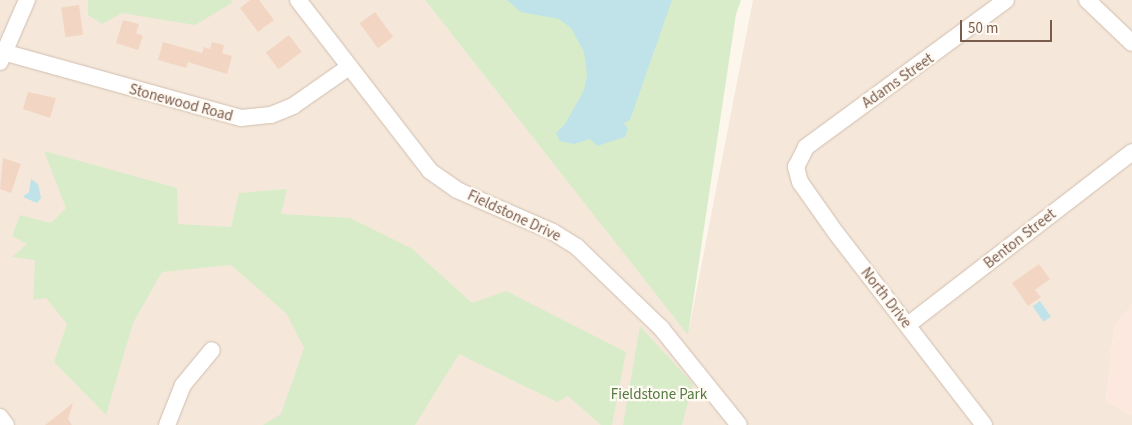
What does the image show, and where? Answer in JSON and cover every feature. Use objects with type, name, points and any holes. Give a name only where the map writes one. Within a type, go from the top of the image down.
[{"type":"street","points":[[2,57],[27,0]]},
{"type":"street","name":"Fieldstone Drive","points":[[298,0],[418,157],[439,179],[553,232],[577,247],[661,328],[739,425]]},
{"type":"street","name":"Adams Street","points":[[796,166],[806,147],[1006,0]]},
{"type":"street","points":[[1086,0],[1132,43]]},
{"type":"street","name":"Stonewood Road","points":[[2,57],[241,118],[271,115],[293,106],[349,67]]},
{"type":"street","name":"Benton Street","points":[[909,324],[1132,152]]},
{"type":"street","name":"North Drive","points":[[796,166],[800,182],[836,233],[909,324],[984,425]]},
{"type":"street","points":[[167,425],[183,385],[212,350]]},
{"type":"street","points":[[0,417],[6,425]]},
{"type":"shaded area","points":[[0,0],[425,0],[688,334],[753,0],[1132,0],[1132,304],[1114,328],[1106,401],[1132,415],[1132,425],[0,425]]},
{"type":"shaded area","points":[[1132,304],[1132,415],[1106,401],[1114,328]]},
{"type":"green space","points":[[88,0],[231,0],[232,3],[195,25],[122,13],[102,24],[88,15]]},
{"type":"green space","points":[[425,0],[741,0],[736,14],[688,335]]},
{"type":"green space","points":[[44,151],[177,188],[178,224],[231,227],[239,193],[287,189],[281,214],[350,218],[411,248],[472,303],[506,291],[626,352],[612,425],[601,425],[568,396],[557,402],[459,354],[415,425],[263,425],[281,414],[304,348],[286,313],[231,265],[162,272],[133,323],[106,415],[54,362],[67,324],[46,298],[33,300],[35,260],[12,257],[27,244],[12,236],[20,215],[51,223],[66,208]]},
{"type":"green space","name":"Fieldstone Park","points":[[640,326],[693,384],[682,425],[623,425]]},
{"type":"water","points":[[507,0],[672,0],[630,120],[624,123],[628,129],[625,137],[597,146],[590,139],[574,144],[560,141],[556,133],[565,124],[584,90],[587,75],[584,52],[571,28],[559,19],[521,12]]},
{"type":"water","points":[[31,179],[38,184],[41,198],[37,203],[23,197],[29,192]]},
{"type":"water","points":[[1040,301],[1051,317],[1044,322],[1033,306]]},
{"type":"building","points":[[250,0],[259,0],[274,20],[258,32],[240,8]]},
{"type":"building","points":[[79,5],[83,35],[65,37],[61,8]]},
{"type":"building","points":[[375,12],[393,37],[378,48],[360,23]]},
{"type":"building","points":[[123,20],[139,24],[136,33],[143,36],[138,50],[116,43]]},
{"type":"building","points":[[289,35],[302,52],[278,69],[266,52]]},
{"type":"building","points":[[163,42],[202,53],[204,47],[210,49],[212,42],[224,45],[222,53],[232,56],[227,74],[188,62],[186,68],[158,60]]},
{"type":"building","points":[[28,92],[56,98],[50,118],[23,109]]},
{"type":"building","points":[[3,158],[21,164],[11,193],[0,189]]},
{"type":"building","points":[[1039,264],[1050,279],[1035,290],[1041,297],[1028,306],[1012,283]]},
{"type":"building","points":[[73,403],[68,419],[72,425],[45,425]]}]
